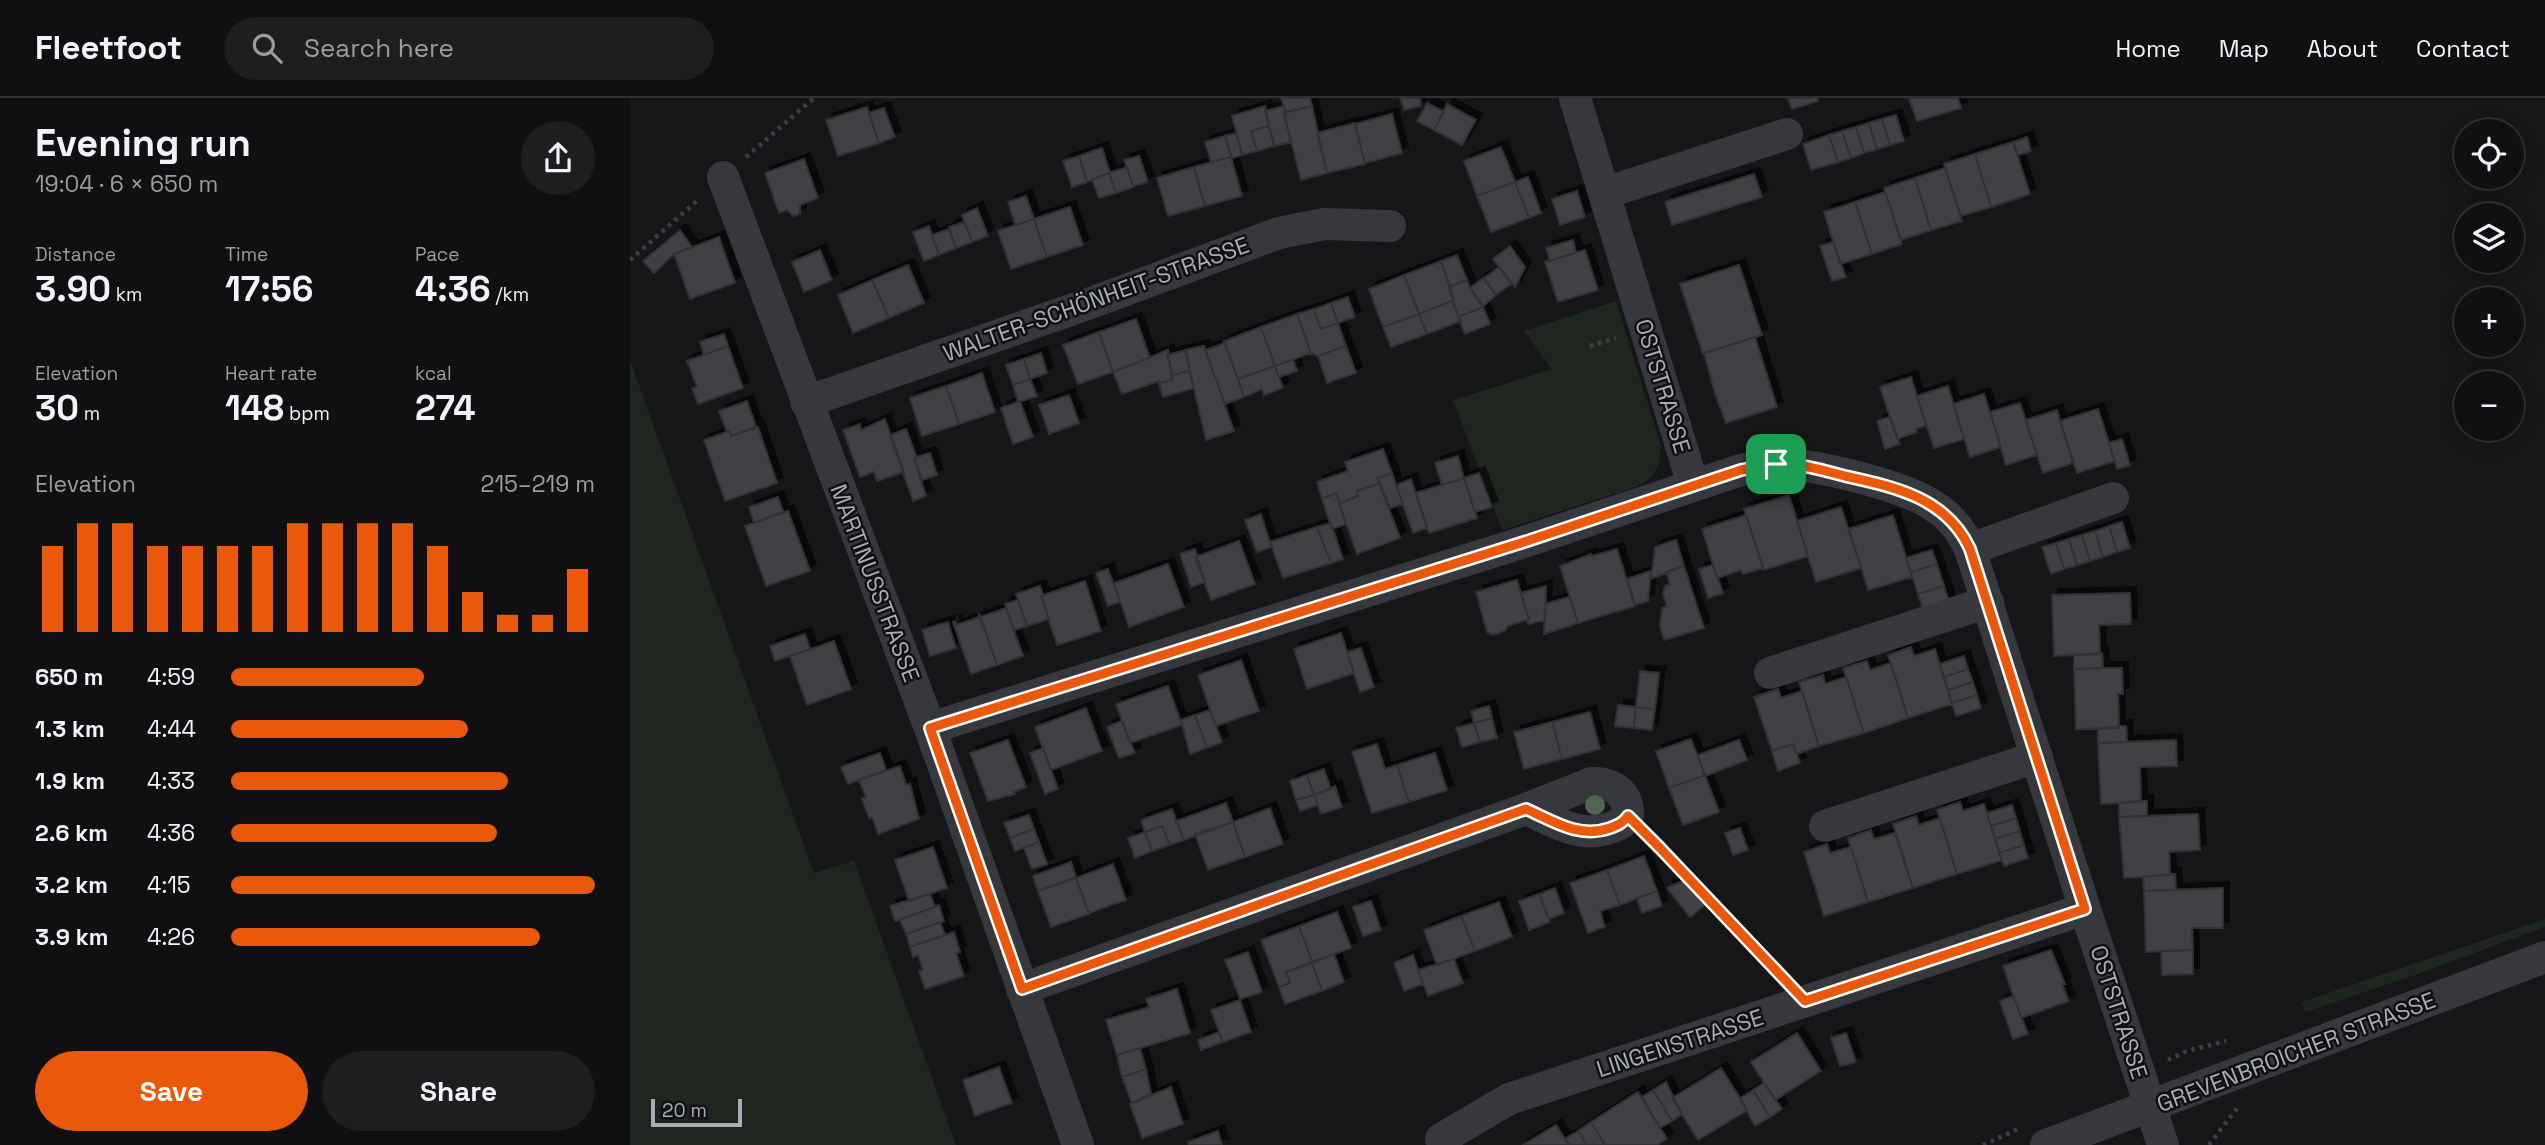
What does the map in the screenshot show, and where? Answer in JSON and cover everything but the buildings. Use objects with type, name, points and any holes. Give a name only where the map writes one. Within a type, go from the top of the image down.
[{"type":"street","name":"OSTSTRASSE","points":[[1575,98],[1693,485],[1741,470],[1790,464],[1886,485],[1925,500],[1946,515],[1958,528],[1970,549],[2163,1145]]},
{"type":"street","points":[[1605,194],[1787,134]]},
{"type":"street","name":"MARTINUSSTRASSE","points":[[723,177],[930,728],[1078,1145]]},
{"type":"street","name":"WALTER-SCHÖNHEIT-STRASSE","points":[[806,402],[1101,300],[1279,233],[1324,224],[1390,226]]},
{"type":"street","points":[[930,728],[1524,542],[1693,485]]},
{"type":"street","points":[[1970,549],[2113,498]]},
{"type":"street","points":[[1770,673],[1988,603]]},
{"type":"street","points":[[1825,826],[2037,757]]},
{"type":"street","points":[[1022,989],[1592,783],[1614,787],[1623,796],[1628,816],[1613,827],[1585,833],[1526,809]]},
{"type":"street","name":"LINGENSTRASSE","points":[[1441,1139],[1509,1099],[2085,909]]},
{"type":"street","name":"GREVENBROICHER STRASSE","points":[[2046,1145],[2545,957]]},
{"type":"path","points":[[630,260],[814,98]]},
{"type":"path","points":[[1628,816],[1805,1001]]},
{"type":"shaded area","points":[[1616,301],[1661,446],[1656,471],[1636,487],[1502,530],[1453,400],[1552,369],[1524,331]]},
{"type":"shaded area","points":[[630,360],[814,873],[854,861],[956,1145],[630,1145]]},
{"type":"shaded area","points":[[2545,919],[2545,927],[2305,1012],[2302,1002]]},
{"type":"route","points":[[1776,464],[1790,464],[1886,485],[1933,505],[1958,528],[1970,549],[2085,909],[1805,1001],[1628,816],[1620,824],[1606,830],[1585,833],[1526,809],[1022,989],[930,728],[1524,542],[1741,470],[1776,464]]}]
